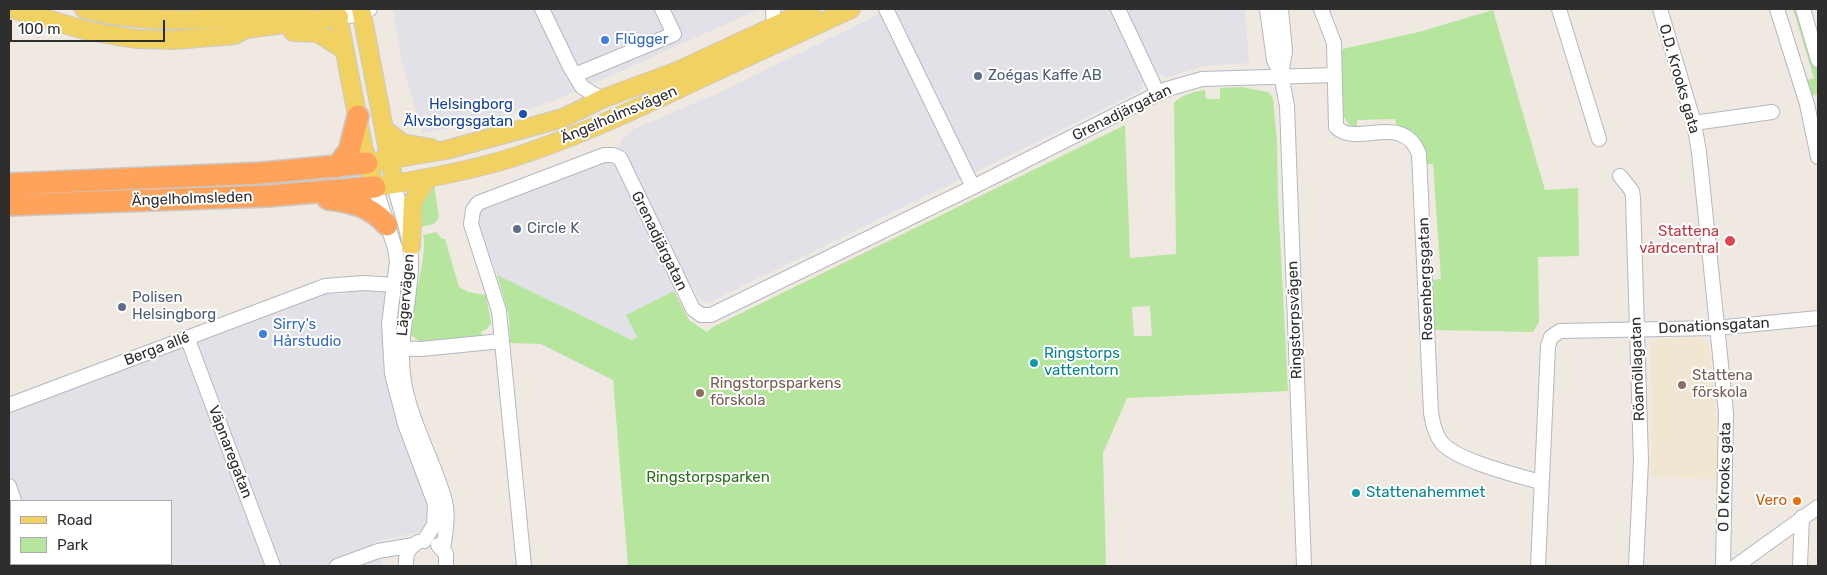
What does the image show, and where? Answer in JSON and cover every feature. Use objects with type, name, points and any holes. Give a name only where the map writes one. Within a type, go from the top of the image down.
[{"type":"highway","points":[[336,166],[349,151],[358,116]]},
{"type":"highway","name":"Ängelholmsleden","points":[[9,184],[244,174],[367,164]]},
{"type":"highway","name":"Ängelholmsleden","points":[[9,205],[295,193],[385,185]]},
{"type":"highway","points":[[295,193],[356,203],[370,209],[387,225]]},
{"type":"main road","points":[[12,9],[88,31],[136,39],[174,40],[311,32],[325,36],[343,49]]},
{"type":"main road","points":[[84,9],[138,20],[173,21],[305,9]]},
{"type":"main road","name":"Ängelholmsvägen","points":[[367,164],[446,150],[563,118],[602,99],[680,70],[811,9]]},
{"type":"main road","name":"Ängelholmsvägen","points":[[385,185],[428,178],[506,159],[586,131],[851,9]]},
{"type":"main road","name":"Lägervägen","points":[[365,10],[390,160],[385,185]]},
{"type":"main road","points":[[235,35],[245,29],[339,17]]},
{"type":"main road","name":"Lägervägen","points":[[339,17],[343,49],[367,164],[385,185]]},
{"type":"main road","points":[[384,130],[402,143],[446,150]]},
{"type":"main road","points":[[411,246],[413,201],[428,178]]},
{"type":"street","points":[[542,9],[578,81],[602,99]]},
{"type":"street","points":[[578,81],[674,34],[662,9]]},
{"type":"street","points":[[773,9],[774,27]]},
{"type":"street","points":[[886,9],[973,188]]},
{"type":"street","points":[[1118,9],[1158,94]]},
{"type":"street","name":"Ringstorpsvägen","points":[[1268,9],[1274,60],[1281,75],[1288,114],[1304,566]]},
{"type":"street","name":"Ringstorpsvägen","points":[[1281,9],[1285,51],[1281,75]]},
{"type":"street","name":"Rosenbergsgatan","points":[[1321,9],[1334,44],[1335,124],[1338,129],[1350,133],[1401,134],[1413,142],[1419,154],[1431,414],[1438,438],[1452,451],[1475,461],[1540,482]]},
{"type":"street","points":[[1559,9],[1599,139]]},
{"type":"street","name":"O.D. Krooks gata","points":[[1660,9],[1694,123],[1716,328]]},
{"type":"street","points":[[1777,9],[1806,104],[1818,157]]},
{"type":"street","points":[[1803,9],[1818,60]]},
{"type":"street","points":[[339,17],[365,10]]},
{"type":"street","points":[[1281,75],[1335,75]]},
{"type":"street","name":"Grenadjärgatan","points":[[502,341],[499,310],[473,234],[471,217],[473,210],[484,200],[604,155],[613,155],[620,158],[687,300],[696,312],[706,315],[715,314],[973,188],[1158,94],[1202,79],[1281,75]]},
{"type":"street","points":[[1694,123],[1772,112]]},
{"type":"street","name":"Röamöllagatan","points":[[1620,176],[1628,186],[1633,198],[1640,461],[1636,566]]},
{"type":"street","name":"Lägervägen","points":[[385,185],[387,225],[397,262],[389,324],[404,384],[445,502],[448,560]]},
{"type":"street","name":"Lägervägen","points":[[385,185],[411,246],[411,266],[395,348],[392,374],[405,424],[435,504],[434,525],[419,543],[408,550],[405,566]]},
{"type":"street","name":"Berga allé","points":[[9,405],[325,286],[364,283],[394,285]]},
{"type":"street","name":"Donationsgatan","points":[[1540,482],[1548,346],[1551,337],[1560,331],[1716,328],[1818,318]]},
{"type":"street","name":"O D Krooks gata","points":[[1716,328],[1726,413],[1723,566]]},
{"type":"street","name":"Väpnaregatan","points":[[187,338],[273,566]]},
{"type":"street","points":[[395,348],[502,341],[524,566]]},
{"type":"street","points":[[1538,566],[1540,482]]},
{"type":"street","points":[[9,486],[14,500]]},
{"type":"street","points":[[1736,566],[1818,507]]},
{"type":"street","points":[[1800,566],[1802,518]]},
{"type":"street","points":[[337,566],[378,551],[419,543],[435,543],[448,560]]},
{"type":"street","points":[[378,551],[390,554],[405,566]]},
{"type":"shaded area","points":[[393,9],[760,9],[558,99],[487,122],[422,133],[400,55]]},
{"type":"shaded area","points":[[889,9],[1245,9],[1249,63],[1204,66],[1168,77],[1160,74],[1144,82],[1140,91],[708,303],[699,299],[690,283],[626,315],[637,337],[632,340],[497,275],[477,223],[478,215],[485,207],[614,158],[622,139],[634,129],[721,92]]},
{"type":"shaded area","points":[[366,288],[382,290],[386,295],[383,342],[385,367],[431,516],[427,526],[419,532],[374,542],[383,566],[44,566],[172,565],[172,500],[20,500],[9,472],[9,408],[312,294],[340,294]]},
{"type":"shaded area","name":"Stattena förskola","points":[[1701,337],[1709,345],[1718,434],[1717,479],[1651,477],[1650,344],[1659,339]]},
{"type":"green space","points":[[1793,9],[1799,9],[1818,72],[1818,94],[1808,97],[1803,81],[1814,78]]},
{"type":"green space","points":[[1493,10],[1545,190],[1578,188],[1579,256],[1538,257],[1539,322],[1533,332],[1435,330],[1432,280],[1441,279],[1433,164],[1425,164],[1397,129],[1395,119],[1357,120],[1357,128],[1348,123],[1343,115],[1340,54],[1343,49],[1419,32]]},
{"type":"green space","name":"Ringstorpsparken","points":[[1242,87],[1268,92],[1273,98],[1277,141],[1278,199],[1288,391],[1127,398],[1103,453],[1106,566],[628,566],[613,380],[541,344],[510,343],[509,316],[497,275],[632,340],[637,337],[626,315],[674,291],[689,320],[707,332],[713,327],[1125,125],[1130,258],[1176,254],[1174,103],[1184,95],[1205,90],[1206,99],[1220,99],[1220,88]],"holes":[[[1150,306],[1152,336],[1134,336],[1132,307]]]},
{"type":"green space","points":[[434,185],[439,218],[434,224],[420,227],[418,197]]},
{"type":"green space","points":[[436,232],[442,239],[445,239],[459,287],[468,292],[486,295],[491,323],[487,329],[481,332],[482,336],[422,343],[411,335],[409,325],[422,266],[423,235]]},
{"type":"place","name":"Flügger","points":[[605,40]]},
{"type":"place","name":"Zoégas Kaffe AB","points":[[978,76]]},
{"type":"place","name":"Helsingborg Älvsborgsgatan","points":[[523,114]]},
{"type":"place","name":"Circle K","points":[[517,229]]},
{"type":"place","name":"Stattena vårdcentral","points":[[1730,241]]},
{"type":"place","name":"Polisen Helsingborg","points":[[122,307]]},
{"type":"place","name":"Sirry's Hårstudio","points":[[263,334]]},
{"type":"place","name":"Ringstorps vattentorn","points":[[1034,363]]},
{"type":"place","name":"Stattena förskola","points":[[1682,385]]},
{"type":"place","name":"Ringstorpsparkens förskola","points":[[700,393]]},
{"type":"place","name":"Stattenahemmet","points":[[1356,493]]},
{"type":"place","name":"Vero","points":[[1797,501]]}]
